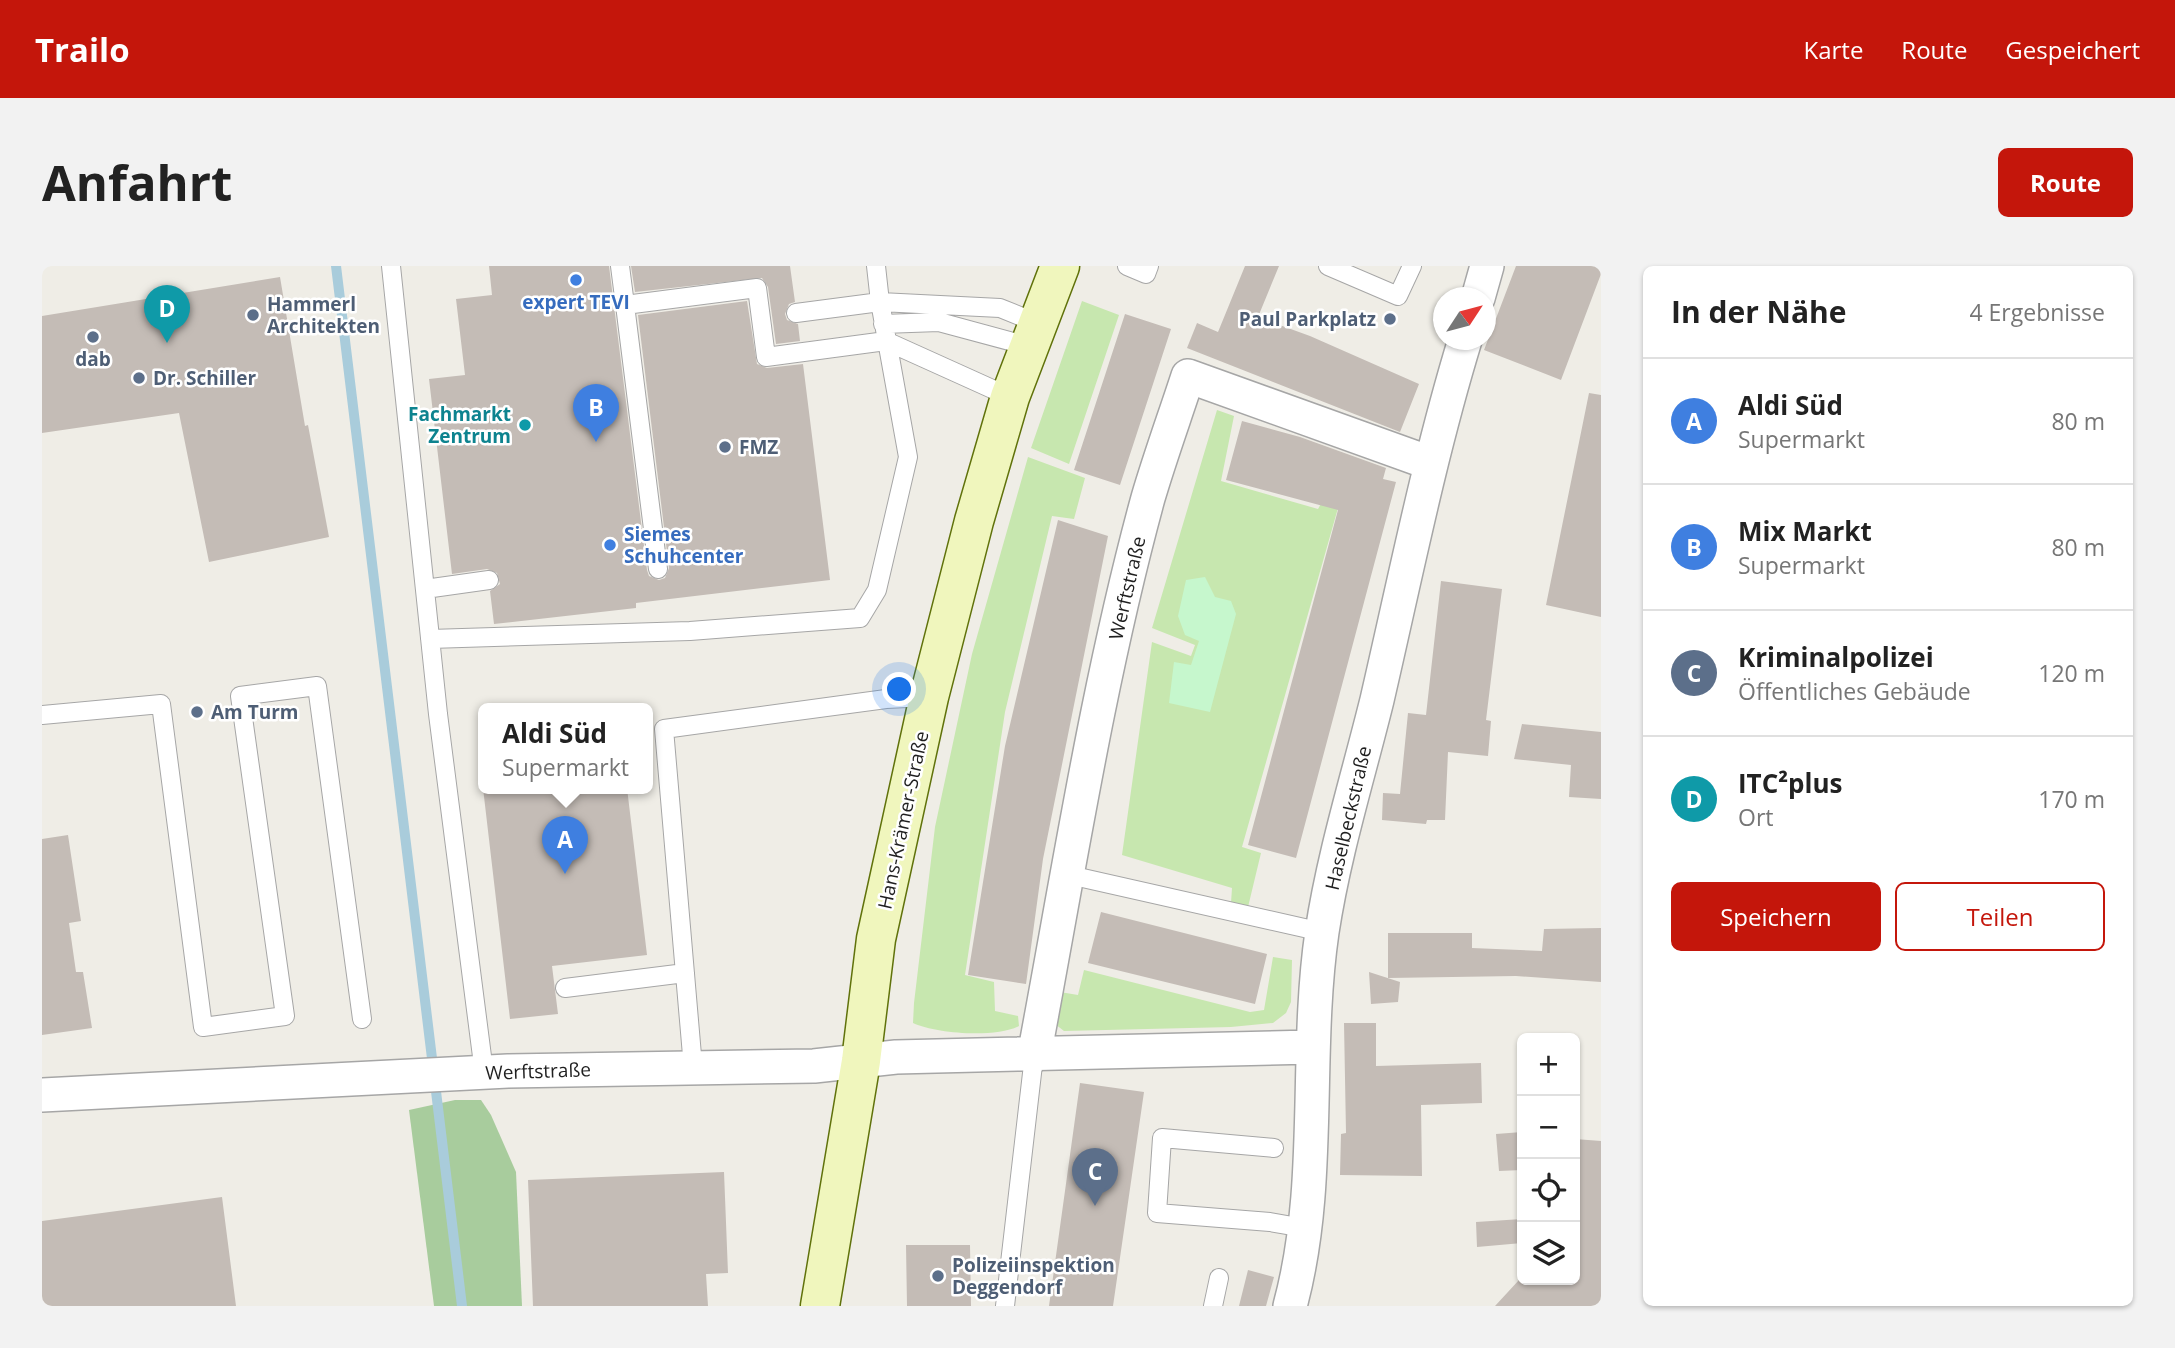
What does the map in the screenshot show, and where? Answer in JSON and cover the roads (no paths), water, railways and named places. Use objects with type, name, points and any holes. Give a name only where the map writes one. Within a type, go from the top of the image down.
[{"type":"main road","name":"Hans-Krämer-Straße","points":[[820,1306],[862,1061],[876,939],[929,697],[974,522],[1010,397],[1060,266]]},
{"type":"street","points":[[1481,287],[1488,266]]},
{"type":"street","name":"Haselbeckstraße","points":[[1290,1306],[1304,1251],[1312,1047],[1322,932],[1344,825],[1363,758],[1430,463],[1462,350]]},
{"type":"street","name":"Werftstraße","points":[[1034,1056],[1065,874],[1149,497],[1188,376],[1430,463]]},
{"type":"street","name":"Werftstraße","points":[[42,1095],[479,1072],[814,1066],[896,1058],[1312,1047]]},
{"type":"lane","points":[[391,266],[479,1072]]},
{"type":"lane","points":[[620,266],[658,569]]},
{"type":"lane","points":[[430,639],[690,631],[860,618],[877,590],[908,457],[876,266]]},
{"type":"lane","points":[[1127,266],[1146,274],[1149,266]]},
{"type":"lane","points":[[1328,266],[1398,296],[1412,266]]},
{"type":"lane","points":[[625,305],[757,288],[766,357],[939,322],[1033,334]]},
{"type":"lane","points":[[796,313],[880,302],[1000,308],[1033,334]]},
{"type":"lane","points":[[885,332],[1010,397]]},
{"type":"lane","points":[[425,589],[489,580]]},
{"type":"lane","points":[[42,715],[161,704],[203,1027],[285,1016],[240,696],[317,686],[362,1019]]},
{"type":"lane","points":[[693,1067],[664,729],[887,699],[929,697]]},
{"type":"lane","points":[[1065,874],[1322,932]]},
{"type":"lane","points":[[565,988],[685,973]]},
{"type":"lane","points":[[1006,1306],[1034,1056]]},
{"type":"lane","points":[[1274,1148],[1162,1138],[1157,1213],[1270,1222],[1304,1228]]},
{"type":"lane","points":[[1213,1306],[1219,1278]]},
{"type":"waterway","points":[[336,266],[462,1306]]},
{"type":"place","name":"expert TEVI","points":[[576,280]]},
{"type":"place","name":"Hammerl Architekten","points":[[253,315]]},
{"type":"place","name":"Paul Parkplatz","points":[[1390,319]]},
{"type":"place","name":"dab","points":[[93,337]]},
{"type":"place","name":"ITC²plus","points":[[167,343]]},
{"type":"place","name":"Dr. Schiller","points":[[139,378]]},
{"type":"place","name":"Fachmarkt Zentrum","points":[[525,425]]},
{"type":"place","name":"Mix Markt","points":[[596,442]]},
{"type":"place","name":"FMZ","points":[[725,447]]},
{"type":"place","name":"Siemes Schuhcenter","points":[[610,545]]},
{"type":"place","name":"Am Turm","points":[[197,712]]},
{"type":"place","name":"Aldi Süd","points":[[565,874]]},
{"type":"place","name":"Kriminalpolizei","points":[[1095,1206]]},
{"type":"place","name":"Polizeiinspektion Deggendorf","points":[[938,1276]]}]
